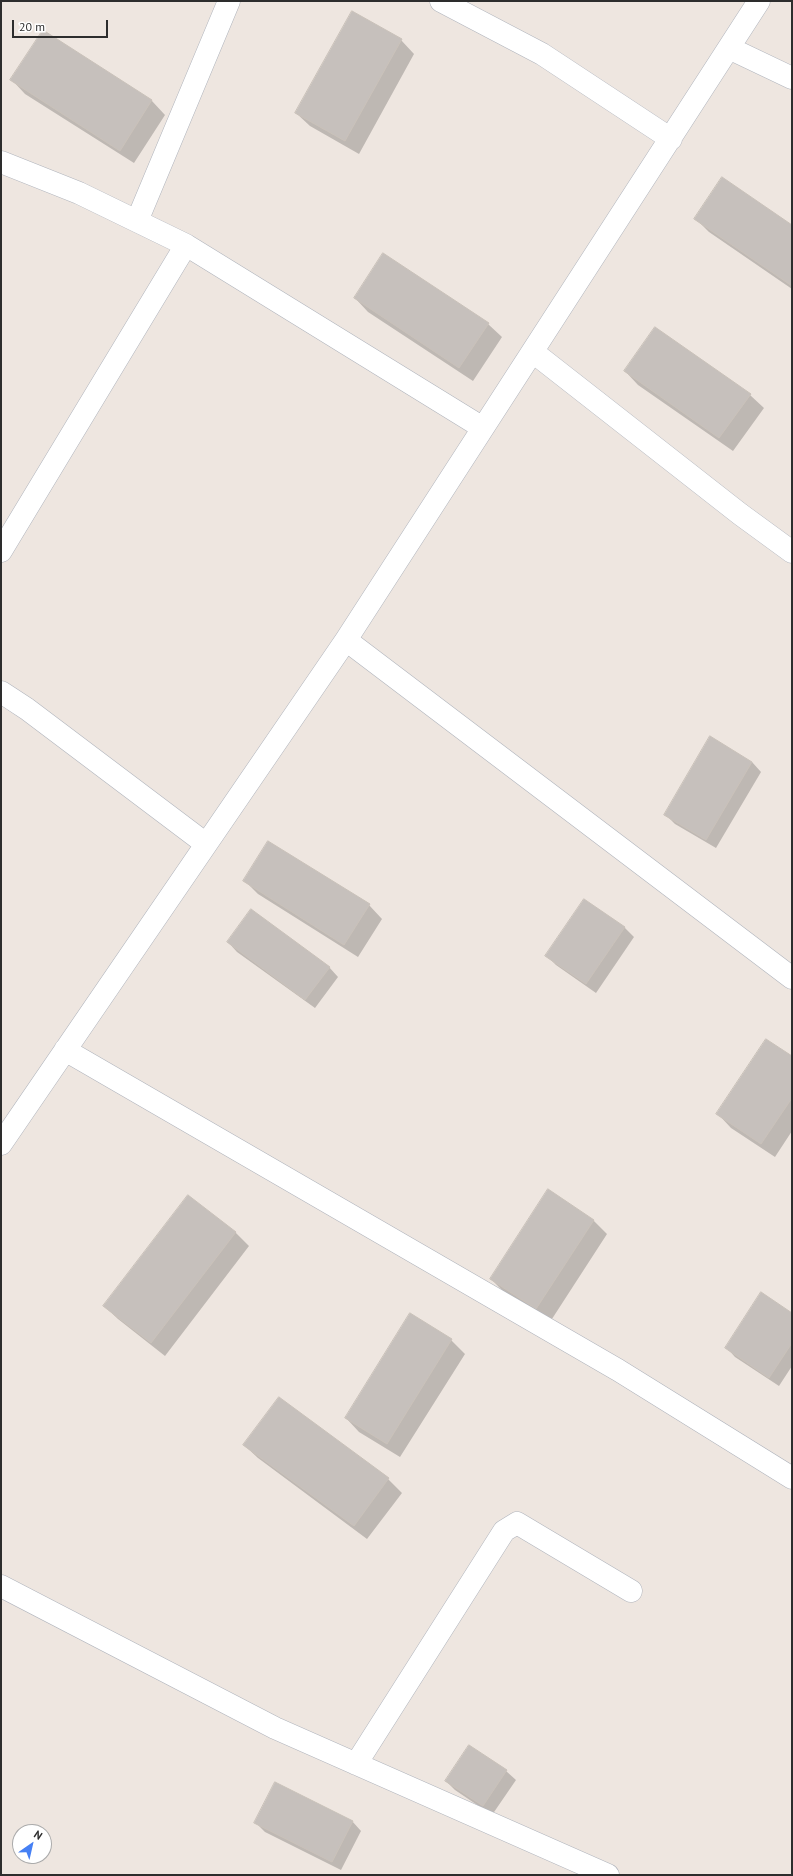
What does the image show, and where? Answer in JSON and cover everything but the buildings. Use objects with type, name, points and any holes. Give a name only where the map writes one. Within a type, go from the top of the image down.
[{"type":"street","points":[[137,221],[229,1]]},
{"type":"street","points":[[441,1],[542,54],[671,138]]},
{"type":"street","points":[[4,1134],[65,1050],[346,640],[759,1]]},
{"type":"street","points":[[729,48],[792,78]]},
{"type":"street","points":[[1,162],[79,194],[186,245],[483,428]]},
{"type":"street","points":[[1,551],[186,245]]},
{"type":"street","points":[[533,352],[740,514],[792,552]]},
{"type":"street","points":[[346,640],[792,978]]},
{"type":"street","points":[[1,692],[26,709],[206,844]]},
{"type":"street","points":[[65,1050],[618,1370],[792,1478]]},
{"type":"street","points":[[356,1764],[504,1531],[517,1523],[631,1591]]},
{"type":"street","points":[[1,1586],[275,1728],[608,1875]]}]
